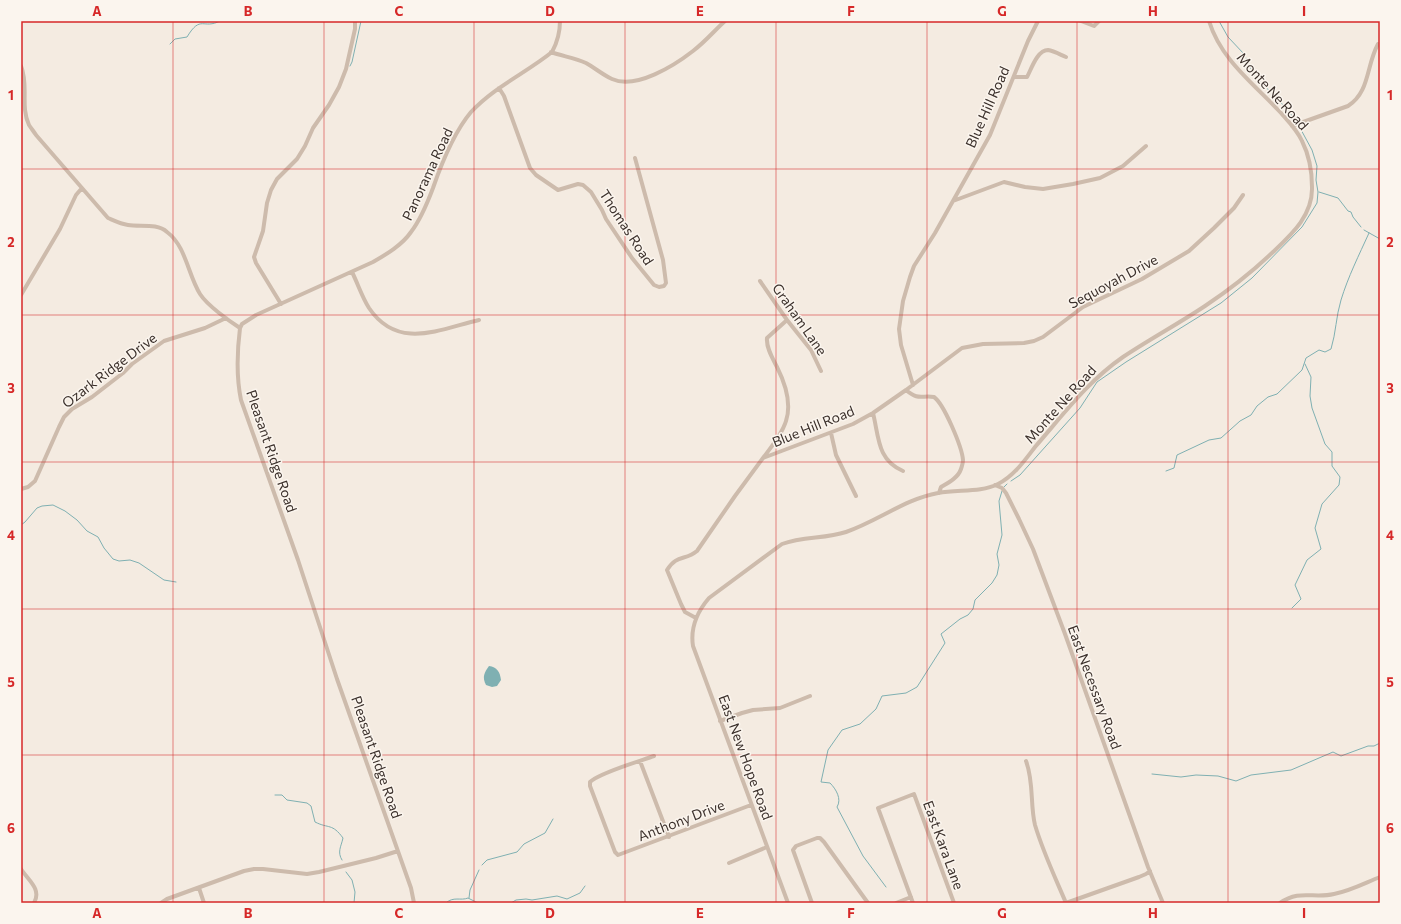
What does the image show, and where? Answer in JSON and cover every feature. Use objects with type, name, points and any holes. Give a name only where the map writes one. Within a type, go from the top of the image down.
[{"type":"street","points":[[281,304],[256,263],[254,257],[263,231],[267,203],[274,183],[297,160],[306,146],[313,128],[339,87],[346,69],[355,29],[354,21]]},
{"type":"street","name":"Panorama Road","points":[[240,328],[242,324],[249,319],[352,272],[386,254],[410,234],[422,216],[446,156],[471,112],[499,88],[551,52],[560,33],[560,21]]},
{"type":"street","points":[[551,52],[586,63],[613,79],[623,82],[634,82],[656,74],[686,56],[725,21]]},
{"type":"street","name":"Blue Hill Road","points":[[696,618],[685,612],[667,570],[672,562],[697,551],[763,458],[853,424],[873,413],[913,385],[899,337],[903,301],[914,266],[990,135],[1028,41],[1038,21]]},
{"type":"street","points":[[1081,21],[1094,26],[1099,21]]},
{"type":"street","name":"Monte Ne Road","points":[[696,618],[702,606],[709,598],[782,544],[798,539],[825,537],[842,533],[913,501],[939,492],[979,489],[995,485],[1008,477],[1099,375],[1125,356],[1204,307],[1228,290],[1260,264],[1290,235],[1302,221],[1308,210],[1312,190],[1311,171],[1302,140],[1292,126],[1233,64],[1219,44],[1209,21]]},
{"type":"street","points":[[1292,126],[1348,106],[1356,101],[1365,85],[1375,50],[1378,44],[1380,45]]},
{"type":"street","points":[[1014,77],[1027,78],[1039,54],[1046,50],[1050,50],[1066,57]]},
{"type":"street","points":[[21,66],[24,74],[25,115],[29,126],[108,218],[120,224],[157,227],[168,232],[179,246],[200,294],[206,302],[240,328]]},
{"type":"street","name":"Thomas Road","points":[[499,88],[504,96],[530,168],[558,190],[578,184],[587,188],[599,205],[611,228],[632,258],[654,285],[659,287],[664,286],[666,284],[663,260],[635,158]]},
{"type":"street","points":[[953,201],[1004,182],[1025,187],[1043,189],[1067,186],[1100,178],[1123,166],[1146,146]]},
{"type":"street","points":[[21,295],[60,228],[76,195],[82,188]]},
{"type":"street","name":"Sequoyah Drive","points":[[913,385],[962,348],[983,344],[1024,343],[1034,341],[1093,301],[1134,284],[1158,271],[1196,246],[1234,208],[1243,195]]},
{"type":"street","points":[[352,272],[366,303],[373,313],[384,324],[399,331],[411,334],[427,333],[479,320]]},
{"type":"street","name":"Graham Lane","points":[[760,281],[787,320],[811,350],[821,371]]},
{"type":"street","name":"Ozark Ridge Drive","points":[[21,489],[28,487],[35,481],[64,417],[72,409],[92,397],[123,374],[143,355],[164,341],[205,328],[226,318]]},
{"type":"street","points":[[763,458],[778,437],[786,421],[788,411],[784,382],[766,342],[767,338],[787,320]]},
{"type":"street","name":"Pleasant Ridge Road","points":[[240,328],[238,384],[242,403],[309,591],[411,888],[414,903]]},
{"type":"street","points":[[906,390],[919,398],[934,397],[940,403],[952,426],[961,452],[963,459],[961,471],[941,488],[939,492]]},
{"type":"street","points":[[873,413],[883,455],[889,463],[903,471]]},
{"type":"street","points":[[831,433],[836,455],[856,496]]},
{"type":"street","name":"East Necessary Road","points":[[995,485],[1002,488],[1006,493],[1020,519],[1033,549],[1163,903]]},
{"type":"street","name":"East New Hope Road","points":[[696,618],[692,631],[693,646],[788,903]]},
{"type":"street","points":[[720,721],[742,712],[780,708],[810,696]]},
{"type":"street","points":[[654,756],[640,761],[669,837]]},
{"type":"street","name":"Anthony Drive","points":[[640,761],[594,778],[590,782],[590,786],[615,852],[618,855],[751,805]]},
{"type":"street","points":[[1026,761],[1029,768],[1032,786],[1035,824],[1066,903],[1139,877],[1150,871]]},
{"type":"street","name":"East Kara Lane","points":[[911,897],[878,808],[914,794],[954,903]]},
{"type":"street","points":[[812,903],[793,850],[796,846],[820,838],[868,903]]},
{"type":"street","points":[[729,863],[767,847]]},
{"type":"street","points":[[161,903],[167,899],[237,873],[254,869],[307,874],[368,860],[398,851]]},
{"type":"street","points":[[21,869],[36,890],[37,894],[34,903]]},
{"type":"street","points":[[1280,903],[1292,896],[1298,895],[1324,896],[1334,894],[1380,877]]},
{"type":"street","points":[[199,888],[204,903]]},
{"type":"street","points":[[896,903],[911,897],[913,903]]},
{"type":"water","points":[[489,666],[498,670],[500,675],[501,680],[497,686],[492,687],[486,685],[484,680],[484,675]]},
{"type":"waterway","points":[[170,44],[175,39],[187,37],[199,24],[210,24],[220,21]]},
{"type":"waterway","points":[[350,66],[361,21]]},
{"type":"waterway","points":[[1219,21],[1228,37],[1244,54]]},
{"type":"waterway","points":[[1246,58],[1254,75],[1288,110],[1296,122]]},
{"type":"waterway","points":[[1011,481],[1020,475],[1080,408],[1097,382],[1126,362],[1221,303],[1252,278],[1302,227],[1317,203],[1318,192],[1316,180],[1317,166],[1312,150],[1299,126]]},
{"type":"waterway","points":[[1319,192],[1338,198],[1348,211],[1351,212],[1361,227]]},
{"type":"waterway","points":[[1364,230],[1380,239]]},
{"type":"waterway","points":[[1166,471],[1174,468],[1177,455],[1209,440],[1221,438],[1240,421],[1251,415],[1257,406],[1268,397],[1277,394],[1302,370],[1306,358],[1319,350],[1325,352],[1331,349],[1339,306],[1354,266],[1369,233]]},
{"type":"waterway","points":[[1292,608],[1301,599],[1295,585],[1307,560],[1321,549],[1315,528],[1322,504],[1339,485],[1340,477],[1332,466],[1332,452],[1325,444],[1312,408],[1310,396],[1311,377],[1305,364]]},
{"type":"waterway","points":[[1004,487],[1007,484]]},
{"type":"waterway","points":[[886,887],[863,856],[837,807],[839,797],[836,791],[830,783],[821,782],[828,750],[842,730],[860,724],[876,709],[882,696],[906,693],[917,687],[945,643],[941,634],[960,619],[968,615],[973,609],[975,600],[992,583],[997,575],[999,565],[997,554],[1002,535],[999,501],[1002,491]]},
{"type":"waterway","points":[[21,525],[37,508],[53,505],[65,511],[77,520],[87,531],[98,537],[104,548],[113,559],[119,561],[130,560],[139,563],[164,580],[176,582]]},
{"type":"waterway","points":[[1152,774],[1181,777],[1196,775],[1218,776],[1236,781],[1251,775],[1291,770],[1333,752],[1341,756],[1380,743]]},
{"type":"waterway","points":[[275,795],[282,795],[287,800],[307,803],[311,806],[315,822],[336,830],[343,838],[340,847],[342,860]]},
{"type":"waterway","points":[[482,865],[487,860],[517,852],[524,844],[545,833],[553,819]]},
{"type":"waterway","points":[[469,898],[470,890],[479,870]]},
{"type":"waterway","points":[[346,872],[352,880],[355,892],[354,903]]},
{"type":"waterway","points":[[511,903],[516,900],[532,900],[557,896],[567,899],[580,893],[585,886]]},
{"type":"waterway","points":[[446,903],[454,899],[468,898],[478,903]]}]
